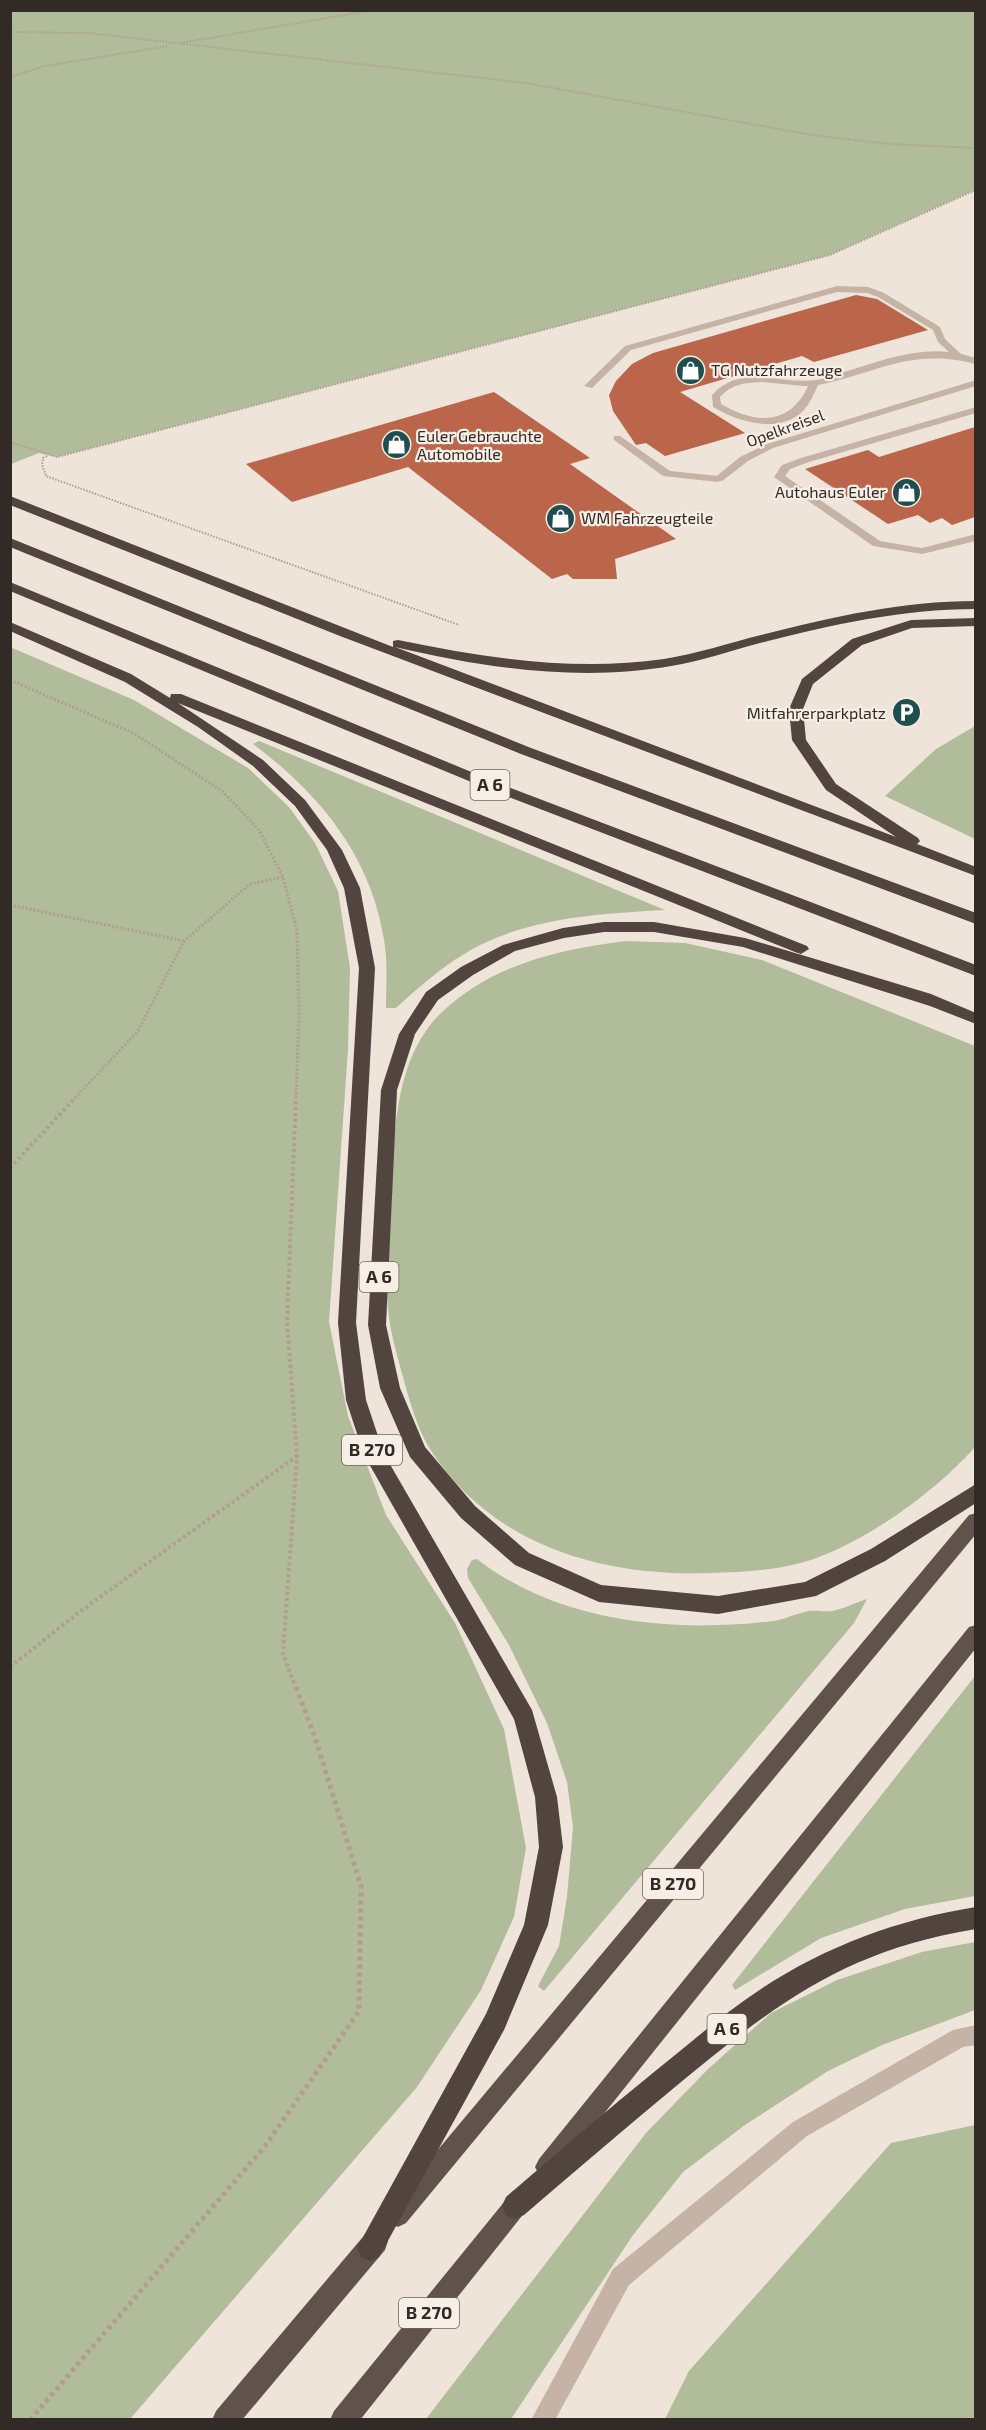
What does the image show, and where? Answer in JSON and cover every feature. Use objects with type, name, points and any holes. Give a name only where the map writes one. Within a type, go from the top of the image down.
[{"type":"highway","points":[[10,500],[345,633],[975,872]]},
{"type":"highway","name":"A 6","points":[[10,542],[526,751],[975,919]]},
{"type":"highway","name":"A 6","points":[[10,586],[498,788],[975,971]]},
{"type":"highway","points":[[345,633],[488,662],[583,669],[664,663],[841,619],[945,604],[975,605]]},
{"type":"highway","points":[[942,861],[831,787],[799,740],[796,709],[807,682],[857,642],[911,624],[975,621]]},
{"type":"highway","points":[[10,626],[126,677],[975,1020]]},
{"type":"highway","name":"B 270","points":[[126,677],[203,724],[258,763],[300,803],[334,850],[352,888],[367,968],[346,1323],[356,1400],[374,1455],[524,1717],[546,1797],[551,1847],[536,1925],[495,2022],[370,2248]]},
{"type":"highway","name":"A 6","points":[[934,1002],[745,943],[654,927],[604,927],[563,933],[509,948],[467,971],[432,996],[407,1034],[389,1090],[377,1325],[390,1388],[417,1451],[468,1512],[522,1559],[599,1593],[718,1605],[808,1590],[878,1555],[953,1509],[975,1492]]},
{"type":"highway","name":"B 270","points":[[225,2420],[975,1520]]},
{"type":"highway","name":"B 270","points":[[343,2420],[975,1633]]},
{"type":"highway","name":"A 6","points":[[515,2206],[626,2110],[763,2001],[824,1964],[878,1941],[945,1922],[975,1918]]},
{"type":"street","points":[[589,386],[628,348],[837,289],[868,290],[881,295],[937,329],[941,340],[956,354]]},
{"type":"street","points":[[814,383],[806,401],[797,412],[782,418],[760,420],[738,417],[716,405],[715,397],[720,389],[751,381],[814,383],[924,352],[956,354],[975,361]]},
{"type":"street","name":"Opelkreisel","points":[[617,438],[667,474],[718,479],[744,459],[770,446],[975,383]]},
{"type":"street","points":[[975,410],[805,460],[786,467],[779,477],[877,544],[922,551],[948,546],[975,537]]},
{"type":"street","points":[[542,2420],[621,2277],[800,2129],[960,2037],[975,2035]]},
{"type":"path","points":[[10,77],[45,66],[373,10]]},
{"type":"path","points":[[10,32],[88,33],[174,45],[526,83],[806,134],[865,141],[975,148]]},
{"type":"path","points":[[10,442],[57,457],[830,255],[975,190]]},
{"type":"path","points":[[48,455],[43,459],[42,465],[46,476],[459,626]]},
{"type":"path","points":[[10,680],[135,734],[222,791],[260,830],[283,877],[297,932],[299,1014],[287,1321],[297,1456],[283,1654],[315,1737],[362,1886],[359,2011],[265,2146],[30,2420]]},
{"type":"path","points":[[10,1168],[138,1031],[184,941],[250,884],[283,877]]},
{"type":"path","points":[[10,904],[184,941]]},
{"type":"path","points":[[10,1667],[82,1610],[297,1456]]},
{"type":"green space","points":[[10,11],[975,11],[975,190],[830,255],[57,457],[39,453],[11,464]]},
{"type":"green space","points":[[10,647],[134,700],[248,768],[289,807],[315,843],[338,891],[350,968],[348,1049],[329,1322],[348,1416],[386,1515],[455,1623],[504,1729],[526,1848],[514,1917],[481,1990],[417,2087],[130,2419],[11,2419]]},
{"type":"green space","points":[[975,726],[975,839],[885,796],[936,749]]},
{"type":"green space","points":[[259,741],[665,910],[555,921],[502,935],[453,961],[396,1008],[386,1008],[385,948],[377,909],[367,881],[354,854],[320,805],[299,783],[253,744]]},
{"type":"green space","points":[[625,941],[685,943],[762,960],[975,1046],[975,1447],[923,1495],[883,1524],[840,1548],[806,1561],[779,1568],[752,1571],[670,1573],[630,1569],[591,1561],[553,1549],[517,1532],[485,1510],[455,1482],[425,1441],[408,1396],[390,1326],[387,1280],[396,1120],[406,1073],[415,1051],[426,1030],[442,1012],[483,982],[505,971],[551,955]]},
{"type":"green space","points":[[477,1559],[509,1581],[580,1610],[657,1624],[736,1624],[774,1621],[809,1611],[836,1610],[867,1599],[854,1623],[544,1991],[538,1986],[559,1946],[567,1897],[573,1827],[567,1782],[547,1723],[509,1645],[468,1578],[467,1569],[472,1560]]},
{"type":"green space","points":[[975,1676],[975,1896],[905,1909],[821,1938],[735,1990],[732,1985]]},
{"type":"green space","points":[[975,1942],[975,2010],[882,2045],[828,2071],[745,2125],[683,2172],[633,2235],[511,2419],[426,2419],[646,2133],[708,2069],[771,2013],[837,1980],[922,1952]]},
{"type":"green space","points":[[975,2125],[975,2419],[665,2419],[689,2371],[891,2143]]},
{"type":"building","name":"TG Nutzfahrzeuge","points":[[856,295],[877,299],[928,330],[814,362],[802,356],[680,392],[745,433],[665,456],[646,443],[636,445],[613,411],[609,395],[616,381],[632,364],[653,353]]},
{"type":"building","points":[[494,392],[590,458],[570,464],[676,539],[615,559],[617,579],[573,579],[567,574],[552,579],[408,467],[292,502],[246,464]]},
{"type":"building","name":"Autohaus Euler","points":[[975,427],[975,517],[952,525],[942,518],[930,523],[918,515],[888,524],[805,469],[868,450],[879,457]]},
{"type":"place","name":"TG Nutzfahrzeuge","points":[[690,370]]},
{"type":"place","name":"Euler Gebrauchte Automobile","points":[[396,445]]},
{"type":"place","name":"Autohaus Euler","points":[[907,492]]},
{"type":"place","name":"WM Fahrzeugteile","points":[[560,518]]},
{"type":"place","name":"Mitfahrerparkplatz","points":[[907,713]]}]
